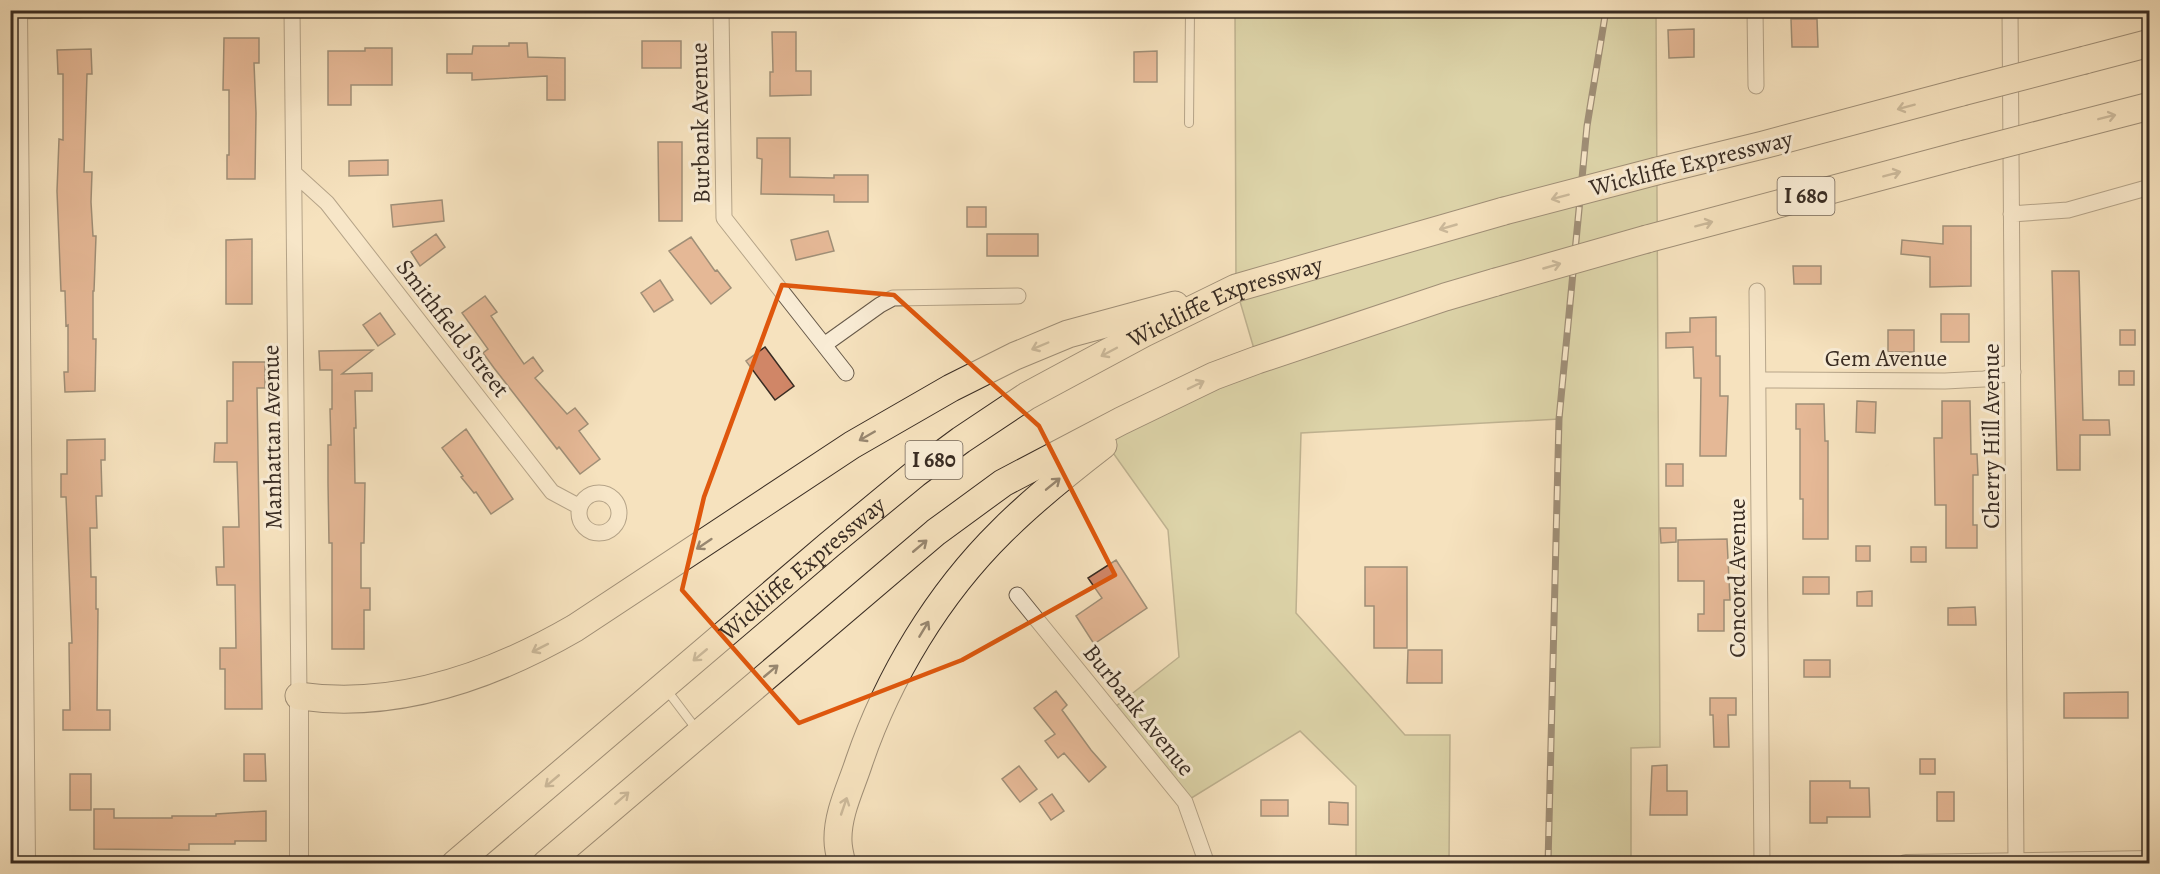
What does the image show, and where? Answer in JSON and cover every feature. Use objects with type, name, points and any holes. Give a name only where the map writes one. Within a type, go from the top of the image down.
[{"type":"highway","name":"Wickliffe Expressway","points":[[455,864],[829,544],[961,440],[1027,396],[1144,333],[1236,288],[1504,211],[2150,43]]},
{"type":"highway","name":"I 680","points":[[546,864],[699,732],[927,540],[971,506],[1003,483],[1214,376],[1445,297],[1496,282],[1647,239],[2150,106]]},
{"type":"highway","points":[[299,696],[340,700],[404,694],[447,685],[505,665],[543,647],[575,628],[852,445],[951,388],[1015,356],[1068,334],[1236,288]]},
{"type":"highway","points":[[842,864],[838,841],[841,816],[868,734],[902,665],[931,619],[968,568],[1001,531],[1050,487],[1156,404]]},
{"type":"street","points":[[10,11],[80,10]]},
{"type":"street","name":"Manhattan Avenue","points":[[292,10],[299,864]]},
{"type":"street","name":"Burbank Avenue","points":[[722,10],[724,218],[846,373]]},
{"type":"street","points":[[1755,10],[1756,86]]},
{"type":"street","name":"Cherry Hill Avenue","points":[[2010,10],[2016,862]]},
{"type":"street","points":[[18,11],[15,303],[26,864]]},
{"type":"street","name":"Smithfield Street","points":[[294,173],[327,203],[552,492],[580,507]]},
{"type":"street","points":[[2011,214],[2068,210],[2150,187]]},
{"type":"street","name":"Concord Avenue","points":[[1757,291],[1762,864]]},
{"type":"street","points":[[824,345],[893,298],[1018,296]]},
{"type":"street","name":"Gem Avenue","points":[[1758,380],[1945,381],[1984,379],[2013,372]]},
{"type":"street","name":"Burbank Avenue","points":[[1017,595],[1185,802],[1206,864]]},
{"type":"street","points":[[1906,864],[2150,860]]},
{"type":"lane","points":[[1189,123],[1190,10]]},
{"type":"lane","points":[[664,686],[699,732]]},
{"type":"highlighted area","points":[[782,285],[894,295],[1039,426],[1115,575],[962,660],[799,723],[682,590],[704,497]]},
{"type":"green space","points":[[1235,11],[1656,11],[1660,747],[1631,748],[1631,863],[1548,863],[1559,419],[1301,433],[1296,613],[1405,735],[1450,735],[1449,863],[1356,863],[1356,786],[1300,731],[1185,802],[1111,710],[1179,657],[1168,530],[1106,443],[1257,359],[1236,288]]},
{"type":"green space","points":[[10,448],[22,448],[26,864],[10,863]]},
{"type":"building","points":[[1791,19],[1817,19],[1818,47],[1792,47]]},
{"type":"building","points":[[1694,29],[1694,57],[1669,58],[1668,30]]},
{"type":"building","points":[[772,32],[796,32],[796,71],[811,71],[811,95],[770,96],[770,72],[773,72]]},
{"type":"building","points":[[224,38],[259,38],[259,63],[254,63],[255,179],[227,179],[229,90],[223,90]]},
{"type":"building","points":[[642,41],[681,41],[681,68],[642,68]]},
{"type":"building","points":[[509,43],[527,43],[528,57],[565,58],[565,100],[547,100],[547,76],[472,80],[472,73],[447,73],[447,54],[472,54],[473,46],[509,46]]},
{"type":"building","points":[[365,48],[392,48],[392,85],[351,85],[351,105],[328,105],[328,51],[365,51]]},
{"type":"building","points":[[91,49],[92,74],[87,74],[84,172],[92,172],[93,236],[96,236],[93,291],[93,339],[96,339],[95,391],[65,392],[64,372],[68,372],[68,325],[66,326],[65,291],[61,291],[57,191],[59,139],[63,140],[63,74],[58,74],[57,50]]},
{"type":"building","points":[[1157,51],[1157,82],[1134,82],[1134,52]]},
{"type":"building","points":[[757,138],[790,138],[790,177],[834,178],[834,175],[868,175],[868,202],[834,202],[834,195],[761,194],[762,159],[757,158]]},
{"type":"building","points":[[658,142],[682,142],[682,221],[659,221]]},
{"type":"building","points":[[388,160],[388,175],[349,176],[349,161]]},
{"type":"building","points":[[442,200],[444,221],[393,227],[391,205]]},
{"type":"building","points":[[967,207],[986,207],[986,227],[967,227]]},
{"type":"building","points":[[1943,226],[1971,226],[1971,286],[1930,287],[1930,257],[1901,254],[1902,240],[1943,244]]},
{"type":"building","points":[[828,231],[834,251],[796,260],[791,240]]},
{"type":"building","points":[[436,234],[445,247],[420,266],[411,252]]},
{"type":"building","points":[[987,234],[1038,234],[1038,256],[987,256]]},
{"type":"building","points":[[691,237],[715,271],[717,270],[731,288],[711,304],[669,251]]},
{"type":"building","points":[[252,239],[252,304],[226,304],[226,240]]},
{"type":"building","points":[[1793,266],[1821,266],[1821,284],[1794,284]]},
{"type":"building","points":[[2052,271],[2079,271],[2083,420],[2109,420],[2110,435],[2080,435],[2080,470],[2057,470]]},
{"type":"building","points":[[660,280],[673,300],[654,312],[641,293]]},
{"type":"building","points":[[485,296],[497,312],[491,316],[524,364],[533,357],[543,371],[535,378],[567,414],[575,408],[588,424],[579,431],[600,459],[580,474],[559,447],[557,449],[483,353],[488,349],[462,313]]},
{"type":"building","points":[[380,313],[395,334],[378,346],[363,325]]},
{"type":"building","points":[[1941,314],[1969,314],[1969,342],[1941,342]]},
{"type":"building","points":[[1716,317],[1716,356],[1720,356],[1720,396],[1728,396],[1726,456],[1700,456],[1701,378],[1694,378],[1693,347],[1666,348],[1666,333],[1690,332],[1690,318]]},
{"type":"building","points":[[1888,330],[1914,330],[1914,352],[1888,352]]},
{"type":"building","points":[[2120,330],[2135,330],[2135,345],[2120,345]]},
{"type":"building","points":[[765,347],[794,386],[775,400],[746,361]]},
{"type":"building","points":[[373,350],[342,374],[372,373],[372,391],[355,391],[356,428],[354,428],[355,483],[365,483],[361,588],[370,588],[370,610],[364,610],[364,649],[332,649],[332,543],[329,543],[328,445],[331,445],[332,370],[320,370],[319,351]]},
{"type":"building","points":[[233,362],[265,362],[265,388],[257,388],[262,709],[225,709],[225,669],[220,669],[220,648],[236,648],[235,585],[217,585],[216,567],[224,567],[223,527],[239,527],[237,462],[214,462],[215,443],[227,443],[227,401],[233,401]]},
{"type":"building","points":[[2119,371],[2134,371],[2134,385],[2119,385]]},
{"type":"building","points":[[1857,401],[1876,402],[1875,433],[1856,432]]},
{"type":"building","points":[[1942,401],[1970,401],[1971,454],[1977,454],[1978,475],[1973,475],[1973,525],[1977,525],[1977,548],[1946,548],[1946,505],[1935,505],[1934,438],[1942,438]]},
{"type":"building","points":[[1796,404],[1824,404],[1825,441],[1828,441],[1828,539],[1803,539],[1803,499],[1800,499],[1800,429],[1796,429]]},
{"type":"building","points":[[466,429],[513,499],[491,514],[476,492],[474,493],[461,477],[463,476],[442,448]]},
{"type":"building","points":[[105,439],[105,460],[101,460],[102,496],[96,496],[97,528],[90,528],[91,577],[96,577],[96,609],[98,609],[97,710],[110,710],[110,730],[63,730],[63,710],[70,710],[69,643],[72,643],[66,497],[61,497],[61,474],[67,474],[67,440]]},
{"type":"building","points":[[1666,464],[1683,464],[1683,486],[1666,486]]},
{"type":"building","points":[[1660,528],[1676,528],[1676,542],[1661,543]]},
{"type":"building","points":[[1727,539],[1730,600],[1724,600],[1724,631],[1698,631],[1698,614],[1704,614],[1704,581],[1678,581],[1678,540]]},
{"type":"building","points":[[1856,546],[1870,546],[1870,561],[1856,561]]},
{"type":"building","points":[[1911,547],[1926,547],[1926,562],[1911,562]]},
{"type":"building","points":[[1116,560],[1147,608],[1094,644],[1076,616],[1102,598],[1088,578]]},
{"type":"building","points":[[1365,567],[1407,567],[1407,648],[1374,648],[1374,606],[1365,606]]},
{"type":"building","points":[[1803,577],[1829,577],[1829,594],[1803,594]]},
{"type":"building","points":[[1872,591],[1872,606],[1857,606],[1857,592]]},
{"type":"building","points":[[1975,607],[1976,625],[1948,625],[1948,608]]},
{"type":"building","points":[[1408,650],[1442,650],[1442,683],[1407,683]]},
{"type":"building","points":[[1804,660],[1830,660],[1830,677],[1804,677]]},
{"type":"building","points":[[1056,691],[1067,705],[1062,710],[1106,767],[1089,782],[1064,753],[1058,758],[1045,741],[1055,734],[1034,708]]},
{"type":"building","points":[[2128,692],[2128,718],[2064,718],[2064,693]]},
{"type":"building","points":[[1710,698],[1736,698],[1736,715],[1728,715],[1729,747],[1714,747]]},
{"type":"building","points":[[244,754],[265,754],[266,781],[244,781]]},
{"type":"building","points":[[1920,759],[1935,759],[1935,774],[1920,774]]},
{"type":"building","points":[[1667,765],[1667,791],[1687,791],[1687,815],[1650,815],[1652,766]]},
{"type":"building","points":[[1019,766],[1037,789],[1020,802],[1002,779]]},
{"type":"building","points":[[70,774],[91,774],[91,810],[70,810]]},
{"type":"building","points":[[1810,781],[1850,781],[1850,788],[1869,788],[1870,817],[1827,817],[1827,823],[1810,823]]},
{"type":"building","points":[[1937,792],[1954,792],[1954,821],[1937,821]]},
{"type":"building","points":[[1052,794],[1064,811],[1051,820],[1039,803]]},
{"type":"building","points":[[1261,800],[1288,800],[1288,816],[1261,816]]},
{"type":"building","points":[[1329,802],[1348,803],[1348,825],[1329,824]]},
{"type":"building","points":[[94,809],[114,809],[114,818],[216,816],[216,814],[266,811],[266,841],[189,844],[189,850],[94,849]]},
{"type":"railway","points":[[1548,864],[1559,419],[1587,126],[1606,10]]}]
